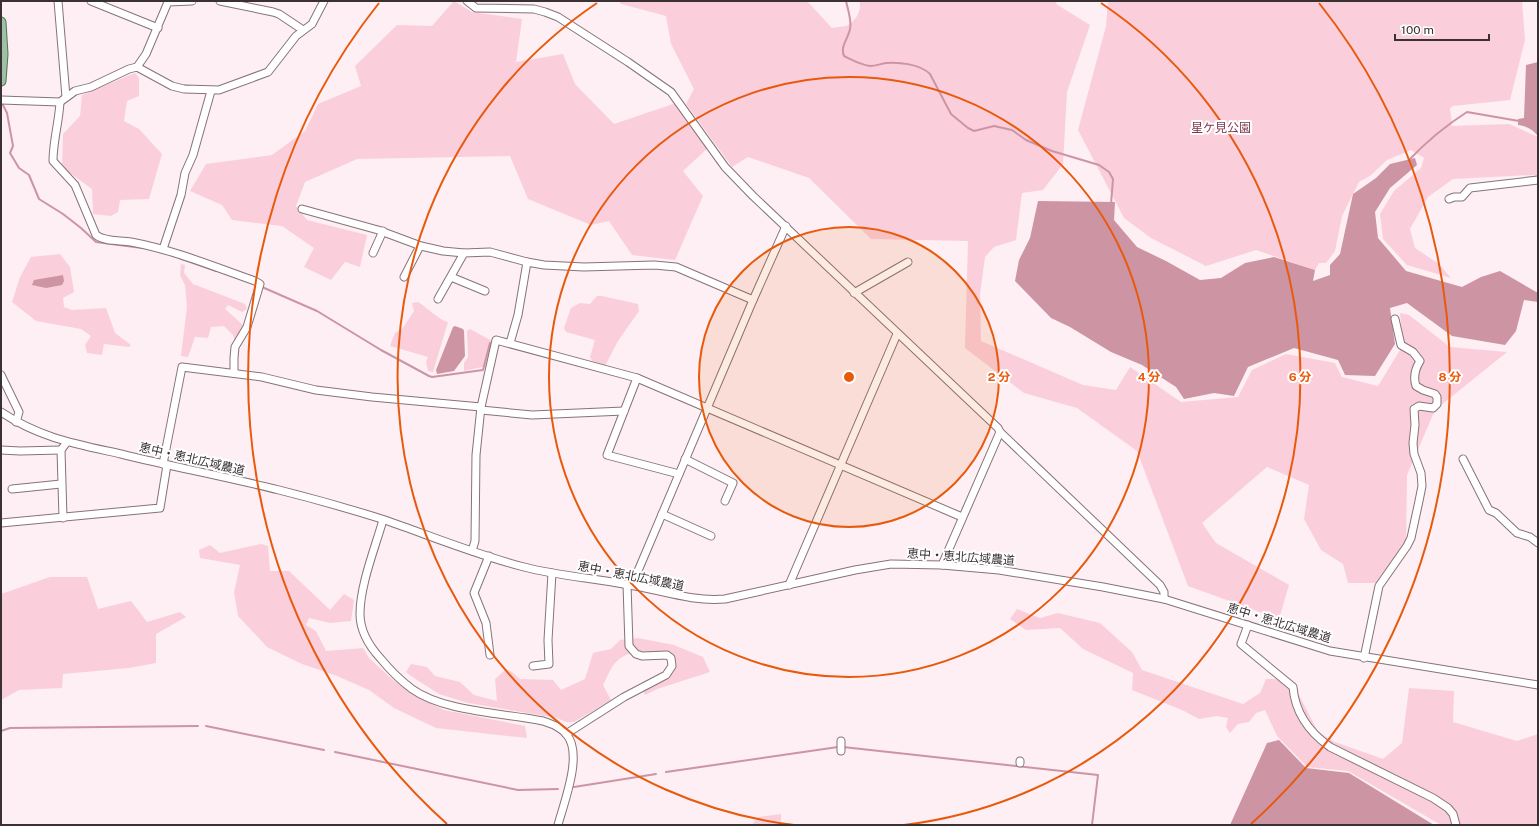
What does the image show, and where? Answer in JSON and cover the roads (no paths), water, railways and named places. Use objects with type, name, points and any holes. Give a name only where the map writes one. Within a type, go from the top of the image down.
[{"type":"main road","points":[[1,23],[3,54],[1,81]]},
{"type":"street","points":[[58,1],[63,100],[53,145],[53,162],[75,184],[96,235],[103,239],[163,248],[260,284],[248,327],[236,347],[234,373]]},
{"type":"street","points":[[91,1],[158,28]]},
{"type":"street","points":[[1,100],[63,100],[75,91],[91,87],[129,69],[137,67],[146,54],[168,2],[192,1]]},
{"type":"street","points":[[220,1],[280,14],[303,30]]},
{"type":"street","points":[[137,67],[172,86],[184,89],[211,91],[219,90],[268,72],[296,36],[312,24],[324,1]]},
{"type":"street","points":[[467,1],[476,8],[534,9],[558,17],[662,86],[675,97],[725,167],[753,196],[998,428],[1000,432],[1160,585],[1164,592],[1164,599]]},
{"type":"street","points":[[163,248],[181,195],[185,173],[193,155],[211,91]]},
{"type":"street","points":[[1448,199],[1462,197],[1470,188],[1538,180]]},
{"type":"street","points":[[302,209],[383,232],[420,246],[443,251],[464,253],[490,252],[544,265],[584,267],[654,265],[676,267],[753,300]]},
{"type":"street","points":[[566,734],[624,697],[666,675],[671,669],[671,658],[667,655],[642,656],[636,654],[629,646],[629,585],[708,409],[753,300],[786,226]]},
{"type":"street","points":[[373,253],[383,232]]},
{"type":"street","points":[[404,277],[420,246]]},
{"type":"street","points":[[438,299],[464,253]]},
{"type":"street","points":[[510,343],[518,315],[527,262]]},
{"type":"street","points":[[854,293],[908,262]]},
{"type":"street","points":[[451,277],[485,291]]},
{"type":"street","points":[[1364,658],[1379,586],[1411,538],[1419,501],[1422,486],[1421,473],[1414,454],[1414,409],[1419,406],[1433,408],[1437,404],[1437,397],[1435,394],[1416,386],[1414,381],[1416,367],[1420,361],[1413,352],[1401,345],[1395,319]]},
{"type":"street","points":[[789,585],[897,334]]},
{"type":"street","points":[[472,551],[475,540],[476,456],[481,408],[496,340],[637,378],[841,466],[962,516]]},
{"type":"street","points":[[1,523],[160,508],[165,465],[182,367],[262,377],[316,390],[532,415],[624,411]]},
{"type":"street","points":[[1,376],[19,412],[16,422]]},
{"type":"street","points":[[637,378],[607,455],[678,474]]},
{"type":"street","name":"恵中・恵北広域農道","points":[[1,412],[16,422],[36,432],[67,442],[280,490],[383,520],[472,551],[524,567],[629,585],[687,598],[712,600],[739,596],[855,570],[891,564],[942,565],[999,570],[1164,599],[1330,651],[1364,658],[1538,685]]},
{"type":"street","points":[[942,565],[962,516],[1000,432]]},
{"type":"street","points":[[63,518],[61,450],[67,442]]},
{"type":"street","points":[[1,450],[61,450]]},
{"type":"street","points":[[685,459],[733,483],[725,501]]},
{"type":"street","points":[[1463,459],[1489,510],[1496,513],[1517,532],[1530,537],[1538,543]]},
{"type":"street","points":[[12,489],[61,484]]},
{"type":"street","points":[[662,514],[711,536]]},
{"type":"street","points":[[383,520],[364,584],[360,612],[362,630],[373,650],[390,670],[412,689],[430,698],[471,709],[543,721],[553,724],[566,734],[572,748],[573,766],[558,825]]},
{"type":"street","points":[[489,556],[474,593],[486,624],[490,655]]},
{"type":"street","points":[[533,666],[549,664],[548,640],[552,573]]},
{"type":"street","points":[[1248,626],[1241,644],[1293,687],[1294,699],[1305,724],[1318,738],[1330,746],[1433,798],[1448,808],[1453,814],[1456,825]]},
{"type":"street","points":[[841,742],[841,751]]},
{"type":"waterway","points":[[846,1],[850,15],[850,26],[843,49],[844,56],[870,66],[886,63],[897,63],[909,64],[921,68],[930,74],[951,114],[968,128],[974,131],[994,126],[1012,130],[1026,140],[1052,151],[1099,165],[1109,172],[1113,179],[1111,204]]},
{"type":"waterway","points":[[1,104],[7,113],[13,146],[10,153],[19,168],[29,175],[39,199],[63,214],[96,242],[142,248]]},
{"type":"waterway","points":[[1408,161],[1436,135],[1467,112],[1519,121]]},
{"type":"waterway","points":[[179,258],[216,271]]},
{"type":"waterway","points":[[262,287],[317,311],[381,350],[432,377],[483,370],[490,343]]},
{"type":"waterway","points":[[1,731],[10,728],[198,726]]},
{"type":"waterway","points":[[206,726],[324,750]]},
{"type":"waterway","points":[[666,772],[838,747]]},
{"type":"waterway","points":[[843,747],[1098,775],[1092,825]]},
{"type":"waterway","points":[[335,752],[518,790],[558,789]]},
{"type":"waterway","points":[[574,787],[656,774]]},
{"type":"park label","name":"星ケ見公園","points":[[1221,128]]}]
